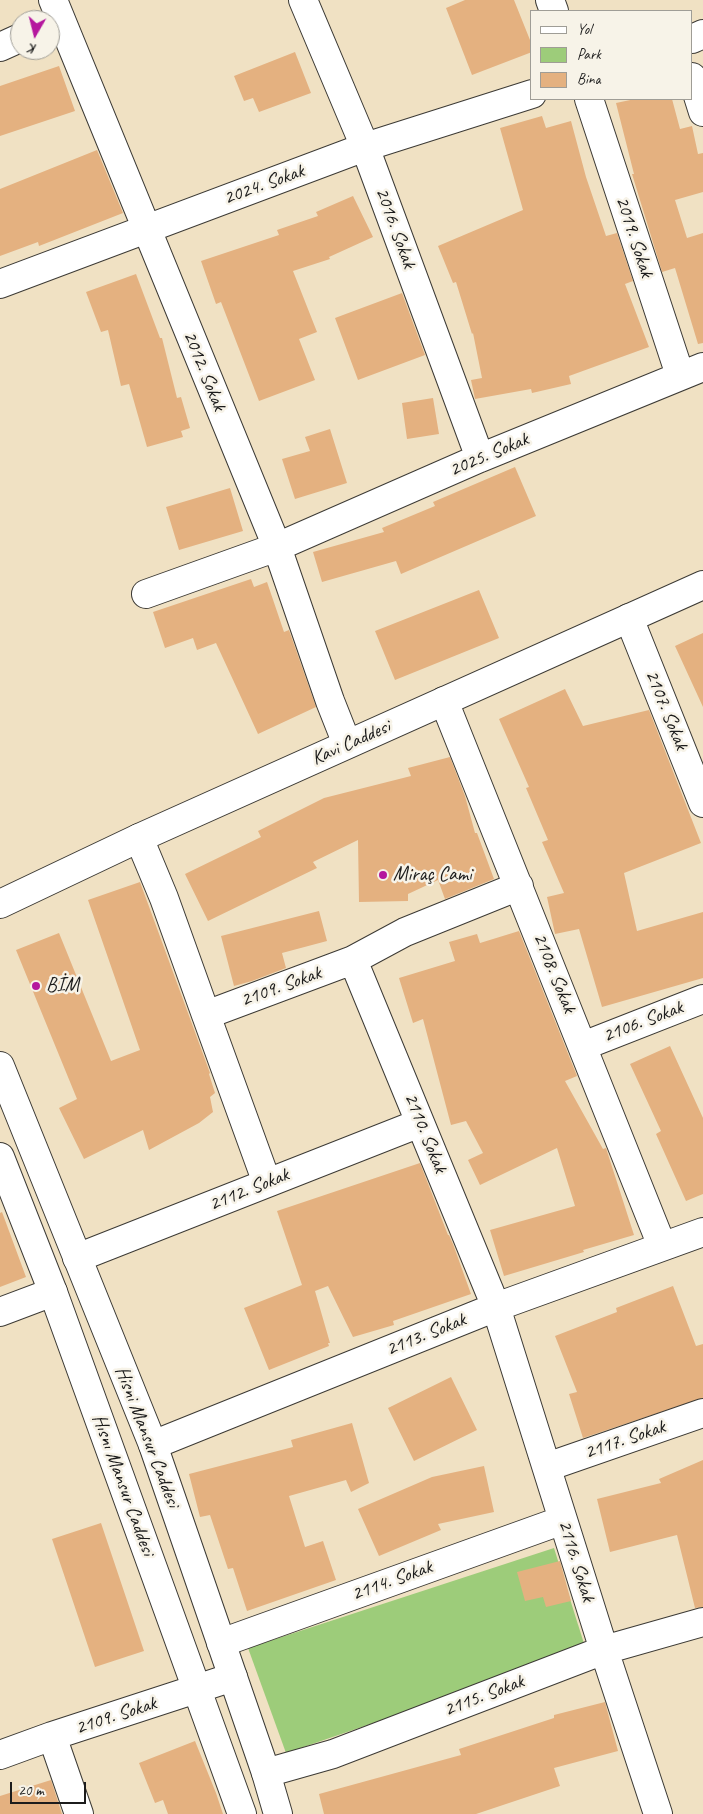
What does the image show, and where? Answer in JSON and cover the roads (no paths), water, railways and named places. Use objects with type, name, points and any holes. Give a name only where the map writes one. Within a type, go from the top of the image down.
[{"type":"street","name":"2016. Sokak","points":[[303,0],[365,148],[480,458]]},
{"type":"street","name":"2012. Sokak","points":[[60,27],[146,229],[277,547],[330,701],[347,744]]},
{"type":"street","points":[[693,80],[703,112]]},
{"type":"street","name":"2024. Sokak","points":[[0,284],[365,148],[530,95]]},
{"type":"street","name":"2019. Sokak","points":[[589,100],[691,371]]},
{"type":"street","name":"2025. Sokak","points":[[146,594],[277,547],[480,458],[691,371]]},
{"type":"street","name":"Kavi Caddesi","points":[[0,904],[139,838],[703,584]]},
{"type":"street","name":"2107. Sokak","points":[[629,618],[701,790]]},
{"type":"street","name":"2108. Sokak","points":[[444,700],[662,1246]]},
{"type":"street","points":[[139,838],[164,898],[267,1183]]},
{"type":"street","name":"2109. Sokak","points":[[206,1015],[353,960],[405,932],[519,886]]},
{"type":"street","name":"2110. Sokak","points":[[353,960],[496,1307]]},
{"type":"street","name":"2106. Sokak","points":[[583,1046],[703,999]]},
{"type":"street","name":"Hisni Mansur Caddesi","points":[[0,1066],[153,1445],[266,1773],[278,1814]]},
{"type":"street","name":"2112. Sokak","points":[[77,1258],[420,1123]]},
{"type":"street","name":"Hısnı Mansur Caddesi","points":[[2,1166],[53,1292],[242,1814]]},
{"type":"street","name":"2113. Sokak","points":[[153,1445],[496,1307],[703,1232]]},
{"type":"street","points":[[0,1312],[53,1292]]},
{"type":"street","name":"2116. Sokak","points":[[496,1307],[604,1650],[658,1814]]},
{"type":"street","name":"2117. Sokak","points":[[546,1466],[703,1413]]},
{"type":"street","name":"2114. Sokak","points":[[221,1643],[563,1520]]},
{"type":"street","name":"2115. Sokak","points":[[266,1773],[333,1754],[604,1650],[703,1622]]},
{"type":"street","name":"2109. Sokak","points":[[0,1755],[52,1736],[233,1678]]},
{"type":"street","points":[[52,1736],[79,1814]]},
{"type":"place","name":"Miraç Cami","points":[[383,875]]},
{"type":"place","name":"BİM","points":[[36,986]]}]
